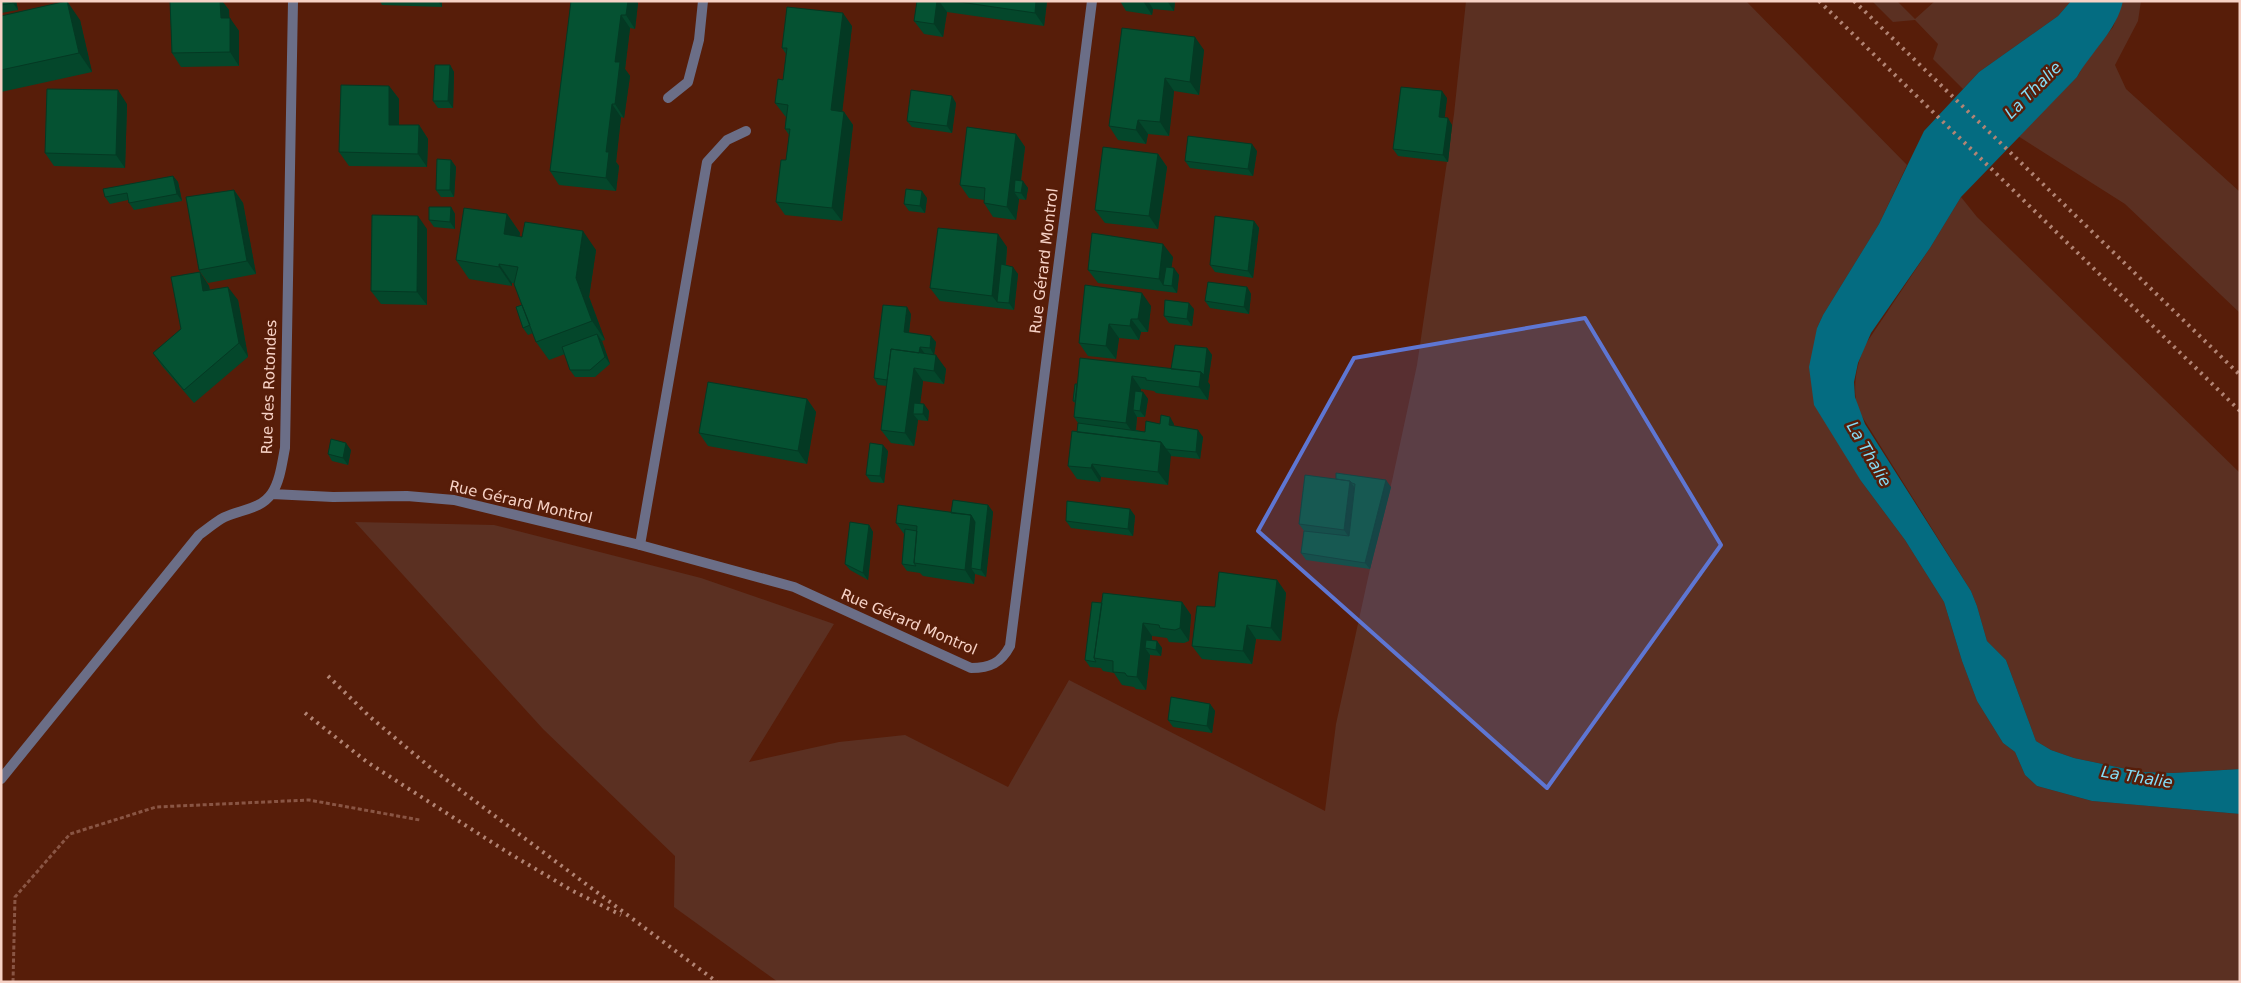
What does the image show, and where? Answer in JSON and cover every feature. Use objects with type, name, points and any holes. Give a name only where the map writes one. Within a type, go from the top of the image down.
[{"type":"street","name":"Rue des Rotondes","points":[[272,494],[279,475],[284,448],[293,1]]},
{"type":"street","points":[[668,98],[688,82],[699,40],[702,1]]},
{"type":"street","name":"Rue Gérard Montrol","points":[[272,494],[333,497],[407,496],[454,500],[640,545],[794,587],[971,668],[983,668],[1004,658],[1010,646],[1092,1]]},
{"type":"street","points":[[640,545],[707,162],[727,140],[746,131]]},
{"type":"street","points":[[1,778],[199,535],[221,519],[257,507],[272,494]]},
{"type":"path","points":[[13,982],[15,896],[70,834],[156,807],[310,800],[420,820]]},
{"type":"highlighted area","points":[[1585,318],[1721,545],[1547,788],[1258,531],[1354,358]]},
{"type":"shaded area","points":[[1466,1],[1746,1],[1907,165],[1879,224],[1823,315],[1817,328],[1861,481],[1905,540],[1944,602],[1962,661],[1977,701],[2003,743],[2015,752],[2025,775],[2037,786],[2092,801],[2240,814],[2240,982],[778,982],[674,907],[675,856],[543,729],[355,522],[494,525],[701,578],[834,624],[749,762],[839,742],[905,735],[1008,787],[1069,680],[1325,811],[1336,724],[1417,365],[1454,114]]},
{"type":"shaded area","points":[[1872,1],[1897,1],[1915,19],[1935,1],[2071,1],[2058,16],[1979,72],[1963,89],[1933,59],[1938,44],[1915,20],[1893,22]]},
{"type":"shaded area","points":[[2123,1],[2141,1],[2138,21],[2115,65],[2126,89],[2240,192],[2240,313],[2125,204],[2018,136],[2077,77],[2087,60],[2113,27]]},
{"type":"shaded area","points":[[1961,197],[1977,217],[2240,473],[2240,769],[2173,773],[2141,772],[2074,758],[2051,750],[2036,741],[2006,660],[1987,641],[1971,591],[1858,410],[1855,385],[1859,361],[1865,345],[1930,248]]},
{"type":"water","name":"La Thalie","points":[[2071,1],[2123,1],[2120,12],[2110,31],[2077,77],[1961,197],[1930,248],[1871,333],[1858,363],[1854,382],[1855,397],[1865,424],[1971,591],[1987,641],[2006,660],[2036,741],[2051,750],[2074,758],[2141,772],[2173,773],[2240,769],[2240,814],[2092,801],[2037,786],[2025,775],[2015,752],[2003,743],[1977,701],[1962,661],[1944,602],[1905,540],[1861,481],[1814,405],[1809,367],[1817,328],[1823,315],[1879,224],[1924,131],[1979,72],[2058,16]]},
{"type":"building","points":[[1,1],[12,1],[13,3],[1,5]]},
{"type":"building","points":[[67,1],[79,53],[1,70],[1,16]]},
{"type":"building","points":[[170,1],[220,1],[221,18],[230,18],[230,52],[172,53]]},
{"type":"building","points":[[571,1],[628,1],[626,15],[621,15],[615,62],[620,62],[615,104],[612,104],[606,152],[609,152],[606,178],[550,171]]},
{"type":"building","points":[[917,1],[937,1],[934,24],[914,21]]},
{"type":"building","points":[[953,1],[1036,1],[1035,13]]},
{"type":"building","points":[[787,7],[843,13],[831,110],[844,112],[832,208],[776,202],[781,160],[786,160],[790,129],[785,129],[788,105],[775,103],[778,79],[783,80],[787,48],[782,48]]},
{"type":"building","points":[[1122,28],[1195,37],[1190,82],[1165,78],[1160,122],[1138,120],[1136,130],[1109,126]]},
{"type":"building","points":[[435,65],[450,65],[448,101],[433,101]]},
{"type":"building","points":[[341,85],[389,86],[389,125],[419,125],[418,154],[339,152]]},
{"type":"building","points":[[1401,87],[1442,91],[1439,117],[1448,118],[1443,155],[1393,149]]},
{"type":"building","points":[[47,89],[118,90],[116,155],[45,153]]},
{"type":"building","points":[[911,90],[952,96],[947,126],[907,121]]},
{"type":"building","points":[[967,127],[1016,134],[1007,207],[984,203],[985,188],[960,185]]},
{"type":"building","points":[[1188,136],[1252,144],[1248,169],[1185,161]]},
{"type":"building","points":[[1103,147],[1158,154],[1149,216],[1095,210]]},
{"type":"building","points":[[437,159],[451,160],[450,190],[436,190]]},
{"type":"building","points":[[173,176],[177,194],[129,203],[127,193],[105,197],[103,189]]},
{"type":"building","points":[[1015,180],[1023,181],[1021,193],[1014,192]]},
{"type":"building","points":[[906,189],[922,191],[920,206],[904,204]]},
{"type":"building","points":[[234,190],[247,261],[199,270],[186,197]]},
{"type":"building","points":[[429,207],[451,207],[450,222],[429,220]]},
{"type":"building","points":[[464,208],[507,214],[504,234],[522,237],[525,222],[583,231],[576,278],[592,321],[536,342],[514,284],[518,267],[499,264],[499,267],[456,260]]},
{"type":"building","points":[[372,215],[418,216],[417,292],[371,291]]},
{"type":"building","points":[[1215,216],[1254,221],[1248,271],[1210,265]]},
{"type":"building","points":[[938,228],[998,234],[992,296],[930,288]]},
{"type":"building","points":[[1092,233],[1163,244],[1159,279],[1088,270]]},
{"type":"building","points":[[1001,264],[1013,267],[1009,303],[997,302]]},
{"type":"building","points":[[1166,267],[1174,268],[1172,286],[1163,285]]},
{"type":"building","points":[[200,272],[203,291],[228,287],[239,343],[184,390],[153,353],[181,329],[171,277]]},
{"type":"building","points":[[1208,282],[1247,287],[1244,307],[1205,301]]},
{"type":"building","points":[[1085,285],[1142,293],[1138,319],[1131,319],[1130,326],[1109,324],[1106,346],[1079,343]]},
{"type":"building","points":[[1165,300],[1189,303],[1187,319],[1164,316]]},
{"type":"building","points":[[522,305],[530,325],[523,328],[516,307]]},
{"type":"building","points":[[883,305],[907,307],[904,332],[931,336],[930,348],[920,347],[919,353],[891,349],[887,380],[874,378]]},
{"type":"building","points":[[597,334],[605,357],[590,370],[570,370],[562,347]]},
{"type":"building","points":[[1175,345],[1207,348],[1204,375],[1201,372],[1171,369]]},
{"type":"building","points":[[891,349],[936,355],[934,371],[914,368],[905,433],[881,430]]},
{"type":"building","points":[[1080,358],[1201,372],[1199,387],[1146,380],[1146,378],[1132,376],[1126,423],[1074,417]]},
{"type":"building","points":[[708,382],[807,399],[798,451],[699,433]]},
{"type":"building","points":[[1075,384],[1077,384],[1075,401],[1073,401]]},
{"type":"building","points":[[1135,391],[1143,392],[1140,411],[1133,410]]},
{"type":"building","points":[[914,403],[924,404],[923,414],[913,414]]},
{"type":"building","points":[[1161,415],[1170,417],[1169,425],[1198,430],[1196,452],[1166,449],[1161,442],[1077,432],[1078,423],[1145,432],[1146,421],[1160,424]]},
{"type":"building","points":[[1072,431],[1161,442],[1158,472],[1092,464],[1091,468],[1068,466]]},
{"type":"building","points":[[331,439],[346,443],[343,458],[328,454]]},
{"type":"building","points":[[870,443],[883,445],[880,476],[866,475]]},
{"type":"building","points":[[1336,473],[1386,480],[1365,563],[1301,553],[1304,531],[1349,536],[1355,484],[1350,481],[1336,479]]},
{"type":"building","points":[[1305,475],[1350,481],[1344,530],[1299,524]]},
{"type":"building","points":[[953,500],[988,505],[981,570],[971,568],[975,522],[971,515],[951,513]]},
{"type":"building","points":[[1067,501],[1130,509],[1128,529],[1066,521]]},
{"type":"building","points":[[898,505],[971,515],[965,570],[914,563],[917,526],[896,523]]},
{"type":"building","points":[[850,522],[869,525],[863,573],[845,564]]},
{"type":"building","points":[[905,529],[917,531],[914,563],[916,566],[902,564]]},
{"type":"building","points":[[1219,572],[1277,580],[1271,628],[1247,625],[1243,651],[1192,646],[1197,606],[1215,607]]},
{"type":"building","points":[[1103,593],[1182,602],[1180,628],[1175,630],[1160,628],[1159,625],[1143,623],[1137,677],[1113,672],[1113,661],[1094,658]]},
{"type":"building","points":[[1092,602],[1102,603],[1094,658],[1096,662],[1085,660]]},
{"type":"building","points":[[1146,640],[1157,641],[1156,650],[1145,648]]},
{"type":"building","points":[[1171,697],[1210,704],[1207,726],[1168,720]]},
{"type":"railway","points":[[1819,1],[2240,411]]},
{"type":"railway","points":[[1854,1],[2240,375]]},
{"type":"railway","points":[[328,676],[369,716],[432,769],[717,982]]},
{"type":"railway","points":[[305,713],[367,762],[507,852],[571,890],[621,915]]}]
